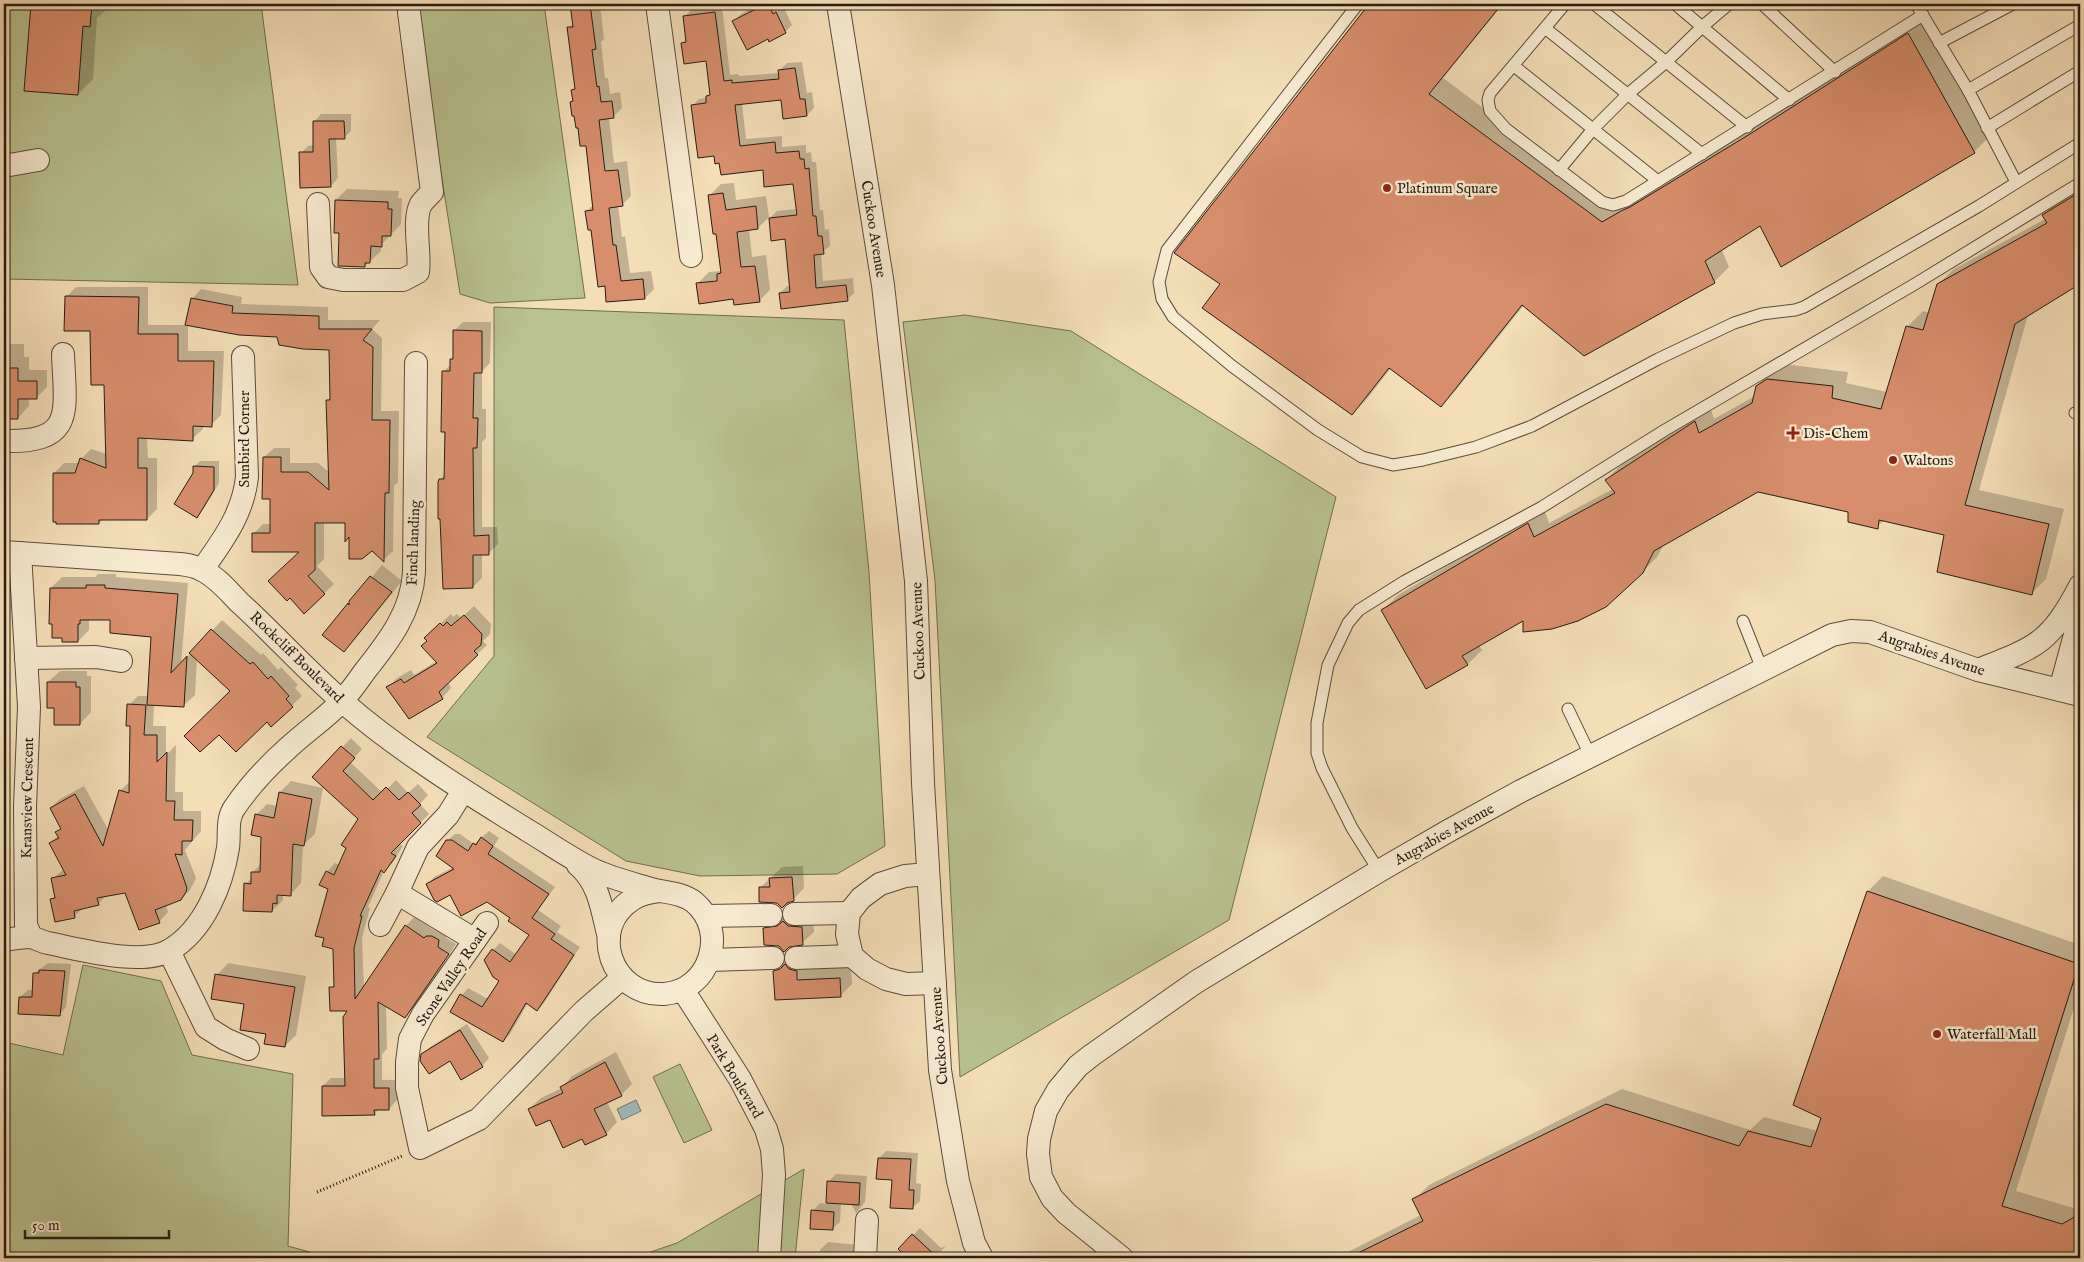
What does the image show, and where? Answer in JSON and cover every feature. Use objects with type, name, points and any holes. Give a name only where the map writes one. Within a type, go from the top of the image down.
[{"type":"street","points":[[318,204],[321,267],[328,276],[343,280],[403,280],[418,272],[418,218],[420,205],[432,192],[409,12],[410,4]]},
{"type":"street","points":[[657,4],[691,256]]},
{"type":"street","name":"Cuckoo Avenue","points":[[838,4],[883,285],[916,581],[928,874],[940,1070],[960,1190],[974,1243],[982,1258]]},
{"type":"street","points":[[4,166],[38,160]]},
{"type":"street","points":[[4,441],[38,439],[52,432],[60,422],[64,407],[63,354]]},
{"type":"street","name":"Sunbird Corner","points":[[202,570],[230,531],[245,494],[243,357]]},
{"type":"street","name":"Finch landing","points":[[342,701],[397,628],[414,588],[416,363]]},
{"type":"street","name":"Rockcliff Boulevard","points":[[12,552],[180,564],[202,570],[254,616],[342,701],[403,750],[463,791],[562,851]]},
{"type":"street","name":"Kransview Crescent","points":[[12,552],[26,658],[29,708],[25,807],[26,925],[30,937]]},
{"type":"street","points":[[1978,670],[2037,644],[2052,631],[2065,615],[2080,586]]},
{"type":"street","points":[[2070,693],[2080,616]]},
{"type":"street","name":"Augrabies Avenue","points":[[1122,1258],[1066,1213],[1052,1198],[1045,1186],[1038,1165],[1039,1139],[1046,1111],[1051,1101],[1078,1066],[1152,1012],[1196,982],[1379,871],[1521,791],[1832,635],[1851,631],[1870,632],[1978,670],[2070,693]]},
{"type":"street","points":[[26,658],[96,657],[121,661]]},
{"type":"street","points":[[4,940],[30,937],[45,942],[132,958],[151,957],[169,951],[188,937],[204,917],[214,896],[228,847],[229,822],[233,809],[256,779],[342,701]]},
{"type":"street","points":[[380,925],[418,847],[448,815],[463,791]]},
{"type":"street","points":[[562,851],[595,870],[659,890],[677,893],[694,902],[706,916],[711,930],[713,945],[710,960],[703,973],[683,990],[673,993],[652,994],[633,987],[622,978],[612,961],[599,893],[589,875],[562,851]]},
{"type":"street","points":[[928,874],[906,876],[880,884],[861,898],[849,913],[847,934],[852,956],[866,969],[886,979],[906,984],[935,983]]},
{"type":"street","points":[[609,938],[611,927],[622,907],[641,894],[659,890]]},
{"type":"street","name":"Stone Valley Road","points":[[397,893],[481,932],[423,1014],[410,1039],[407,1062],[407,1088],[420,1148]]},
{"type":"street","points":[[794,914],[849,913]]},
{"type":"street","points":[[706,916],[771,915]]},
{"type":"street","points":[[169,951],[206,1027],[226,1040],[248,1049]]},
{"type":"street","points":[[796,958],[852,956]]},
{"type":"street","points":[[710,960],[773,958]]},
{"type":"street","points":[[420,1148],[479,1119],[584,1011],[622,978]]},
{"type":"street","name":"Park Boulevard","points":[[683,990],[740,1079],[766,1129],[772,1149],[774,1175],[769,1258]]},
{"type":"street","points":[[865,1258],[867,1220]]},
{"type":"lane","points":[[1358,4],[1167,250],[1159,282],[1162,299],[1173,317],[1232,366],[1318,430],[1362,457],[1393,465],[1476,448],[1532,426],[1658,359],[1734,323],[1762,314],[1795,310],[1813,302],[2080,144]]},
{"type":"lane","points":[[1565,4],[1490,94],[1488,100],[1490,111],[1506,129],[1559,170],[1602,202],[1612,205],[1626,201],[1923,16]]},
{"type":"lane","points":[[1594,4],[1747,127]]},
{"type":"lane","points":[[1676,4],[1789,100]]},
{"type":"lane","points":[[1559,170],[1594,128],[1628,94],[1666,62],[1702,26],[1728,4]]},
{"type":"lane","points":[[1762,4],[1835,72]]},
{"type":"lane","points":[[1917,4],[1968,90],[2016,182]]},
{"type":"lane","points":[[1939,43],[2013,4]]},
{"type":"lane","points":[[1968,90],[2080,25]]},
{"type":"lane","points":[[1545,28],[1702,154]]},
{"type":"lane","points":[[1514,66],[1658,181]]},
{"type":"lane","points":[[1987,128],[2080,71]]},
{"type":"lane","points":[[1379,871],[1352,828],[1322,768],[1317,753],[1317,723],[1328,666],[1348,624],[1359,610],[1398,585],[1542,507],[1665,430],[1915,284],[2080,183]]},
{"type":"lane","points":[[1743,621],[1762,669]]},
{"type":"lane","points":[[1568,709],[1592,757]]},
{"type":"path","points":[[318,1192],[420,1148]]},
{"type":"green space","points":[[4,4],[261,4],[298,285],[4,279]]},
{"type":"green space","points":[[422,4],[544,4],[585,298],[490,303],[460,294],[416,12]]},
{"type":"green space","points":[[494,307],[844,320],[869,572],[885,846],[837,874],[700,876],[626,861],[427,737],[494,656]]},
{"type":"green space","points":[[965,315],[1071,331],[1336,497],[1229,920],[960,1077],[935,580],[903,322]]},
{"type":"green space","points":[[83,965],[161,981],[192,1055],[293,1074],[288,1246],[331,1258],[4,1258],[4,1042],[63,1055]]},
{"type":"green space","points":[[680,1064],[712,1130],[684,1143],[653,1077]]},
{"type":"green space","points":[[804,1169],[795,1258],[633,1258],[677,1243]]},
{"type":"water","points":[[636,1100],[641,1111],[622,1120],[617,1109]]},
{"type":"building","points":[[31,4],[92,4],[90,27],[83,26],[78,95],[24,91]]},
{"type":"building","points":[[570,4],[590,4],[596,49],[592,50],[597,87],[599,86],[601,102],[612,101],[614,118],[599,120],[605,171],[618,170],[623,206],[609,208],[613,245],[616,245],[621,281],[643,279],[645,299],[606,302],[605,286],[598,287],[591,230],[588,230],[585,211],[593,210],[586,146],[580,146],[578,128],[576,128],[574,116],[572,116],[570,102],[573,101],[571,90],[575,89],[567,27],[573,27]]},
{"type":"building","points":[[768,4],[773,14],[776,12],[786,33],[769,42],[768,39],[747,50],[732,21]]},
{"type":"building","name":"Platinum Square","points":[[1369,4],[1502,4],[1429,94],[1602,222],[1750,134],[1908,33],[1975,153],[1781,267],[1760,226],[1705,261],[1715,283],[1584,356],[1522,305],[1441,407],[1389,368],[1352,415],[1202,308],[1220,284],[1174,253]]},
{"type":"building","points":[[715,12],[724,81],[732,80],[732,83],[779,79],[778,70],[795,68],[800,99],[805,99],[807,116],[783,119],[781,100],[735,105],[740,146],[775,142],[776,153],[799,151],[800,159],[804,159],[805,169],[809,168],[813,216],[816,216],[818,236],[822,236],[824,254],[814,255],[816,288],[846,285],[848,301],[781,309],[779,293],[790,292],[785,239],[771,241],[769,218],[797,215],[793,184],[764,187],[763,170],[721,175],[719,163],[715,164],[714,156],[698,158],[691,105],[706,103],[706,96],[710,95],[706,61],[684,64],[681,43],[686,42],[683,16]]},
{"type":"building","points":[[313,121],[344,121],[345,139],[329,139],[331,187],[300,188],[299,152],[313,152]]},
{"type":"building","points":[[2080,192],[2080,284],[2015,324],[1965,505],[2049,524],[2032,595],[1937,572],[1944,535],[1879,520],[1878,529],[1848,522],[1848,512],[1758,492],[1654,551],[1643,573],[1606,607],[1578,621],[1552,629],[1523,632],[1523,621],[1462,656],[1468,665],[1426,689],[1381,610],[1528,523],[1534,537],[1615,493],[1605,480],[1695,421],[1699,433],[1752,403],[1756,386],[1767,379],[1833,386],[1832,398],[1881,409],[1906,326],[1923,330],[1937,284],[2047,223],[2042,215]]},
{"type":"building","points":[[723,193],[726,210],[756,206],[758,229],[737,232],[741,267],[755,266],[760,302],[734,305],[733,299],[699,304],[696,283],[717,281],[717,274],[721,273],[708,195]]},
{"type":"building","points":[[335,200],[388,202],[388,209],[392,209],[391,236],[382,236],[382,247],[371,246],[370,263],[365,263],[365,267],[338,266],[339,233],[334,233]]},
{"type":"building","points":[[65,296],[139,297],[138,334],[178,334],[178,361],[214,361],[212,427],[193,426],[193,441],[138,438],[138,468],[147,468],[147,520],[99,520],[99,524],[56,524],[56,522],[53,522],[53,473],[75,473],[80,458],[106,468],[104,385],[91,385],[90,331],[64,331]]},
{"type":"building","points":[[191,298],[233,306],[232,313],[319,316],[319,329],[372,329],[363,340],[373,347],[372,420],[390,420],[389,493],[385,493],[384,562],[372,551],[362,559],[349,559],[349,537],[345,542],[345,523],[315,523],[315,570],[308,576],[325,594],[304,614],[290,598],[287,601],[268,581],[299,552],[252,552],[252,533],[270,533],[270,499],[262,499],[263,457],[281,457],[281,472],[308,472],[329,490],[326,400],[330,400],[329,350],[303,349],[279,345],[277,337],[239,335],[185,325]]},
{"type":"building","points":[[453,330],[482,331],[482,373],[474,373],[473,418],[478,418],[477,448],[473,448],[474,536],[489,535],[489,555],[473,555],[473,588],[443,589],[440,519],[438,519],[438,482],[439,479],[444,479],[445,432],[441,432],[442,371],[450,371],[450,359],[453,359]]},
{"type":"building","points":[[4,368],[18,368],[18,381],[37,381],[37,399],[18,399],[18,419],[4,419]]},
{"type":"building","points":[[193,466],[214,467],[214,490],[197,518],[174,504],[193,473]]},
{"type":"building","points":[[370,576],[392,592],[344,652],[322,635],[348,603],[349,605],[349,601]]},
{"type":"building","points":[[86,585],[105,585],[105,588],[178,594],[171,673],[187,656],[184,707],[147,705],[151,637],[110,633],[110,620],[80,620],[80,624],[78,624],[78,642],[62,642],[62,638],[52,638],[52,624],[49,624],[50,588],[86,588]]},
{"type":"building","points":[[464,615],[482,634],[481,645],[474,651],[478,655],[439,692],[443,699],[409,719],[386,687],[401,679],[404,683],[437,663],[421,646],[427,641],[424,638],[440,623],[443,626],[447,622],[451,626]]},
{"type":"building","points":[[211,629],[250,664],[253,662],[268,679],[271,676],[289,696],[286,699],[293,707],[271,727],[267,722],[236,752],[219,735],[200,752],[184,736],[230,691],[189,653]]},
{"type":"building","points":[[47,682],[76,682],[76,687],[80,687],[80,725],[54,725],[54,708],[47,708]]},
{"type":"building","points":[[127,704],[146,705],[144,735],[157,735],[157,762],[167,752],[166,801],[175,801],[174,820],[193,820],[192,841],[182,841],[182,855],[175,854],[187,888],[186,892],[181,900],[155,910],[160,923],[139,930],[125,893],[97,898],[99,905],[74,911],[75,918],[55,922],[50,899],[55,898],[51,878],[66,875],[49,843],[59,838],[55,832],[61,829],[50,808],[75,794],[103,846],[119,790],[129,793],[130,726],[126,726]]},
{"type":"building","points":[[341,746],[355,758],[343,771],[373,800],[386,787],[399,800],[408,792],[421,805],[412,813],[421,823],[391,853],[396,856],[384,873],[381,870],[360,916],[362,916],[354,948],[355,999],[405,925],[424,938],[432,936],[439,940],[438,947],[449,954],[405,1018],[378,1002],[379,1059],[374,1059],[374,1088],[389,1088],[389,1110],[374,1110],[375,1115],[322,1116],[322,1086],[345,1086],[343,1017],[347,1011],[330,1011],[329,987],[334,987],[333,949],[322,946],[324,938],[315,936],[328,889],[319,885],[326,871],[334,875],[346,848],[341,845],[358,819],[312,777]]},
{"type":"building","points":[[279,792],[312,799],[304,846],[293,844],[291,896],[277,895],[277,904],[273,903],[272,912],[243,911],[244,883],[251,884],[251,872],[260,872],[261,837],[251,835],[255,814],[274,818]]},
{"type":"building","points":[[481,837],[493,846],[488,854],[549,894],[532,918],[555,934],[551,939],[574,955],[537,1011],[526,1003],[503,1042],[450,1012],[460,994],[482,1007],[499,981],[493,977],[484,960],[492,949],[510,962],[529,935],[508,921],[510,918],[487,902],[461,916],[450,895],[437,902],[434,900],[426,884],[454,869],[436,856],[446,840],[452,840],[468,851],[473,843],[476,845]]},
{"type":"building","points":[[792,877],[794,901],[787,903],[782,908],[777,903],[759,902],[759,887],[770,887],[769,878]]},
{"type":"building","name":"Waterfall Mall","points":[[1867,891],[2079,964],[2002,1206],[2062,1224],[2080,1214],[2080,1258],[1348,1258],[1423,1221],[1412,1199],[1606,1104],[1739,1146],[1748,1131],[1811,1147],[1821,1118],[1793,1105]]},
{"type":"building","points":[[783,921],[788,926],[802,927],[803,945],[789,947],[784,952],[779,946],[764,945],[763,928],[777,926]]},
{"type":"building","points":[[785,964],[789,969],[797,971],[797,980],[840,978],[841,997],[775,1000],[773,971],[780,969]]},
{"type":"building","points":[[39,970],[65,971],[60,1016],[18,1014],[19,997],[32,997],[33,973],[39,973]]},
{"type":"building","points":[[215,974],[295,987],[285,1047],[264,1044],[266,1034],[240,1030],[244,1004],[211,999]]},
{"type":"building","points":[[460,1030],[483,1067],[461,1080],[450,1061],[429,1074],[420,1061],[421,1054]]},
{"type":"building","points":[[605,1062],[622,1096],[594,1109],[607,1135],[585,1145],[582,1139],[563,1148],[550,1120],[536,1126],[528,1109],[563,1093],[560,1087]]},
{"type":"building","points":[[878,1158],[911,1159],[909,1190],[914,1190],[913,1209],[890,1208],[892,1180],[876,1179]]},
{"type":"building","points":[[827,1181],[860,1183],[859,1205],[826,1203]]},
{"type":"building","points":[[811,1210],[834,1212],[833,1230],[810,1229]]},
{"type":"building","points":[[912,1234],[938,1258],[907,1258],[898,1249]]},
{"type":"place","name":"Platinum Square","points":[[1387,188]]},
{"type":"place","name":"Dis-Chem","points":[[1793,433]]},
{"type":"place","name":"Waltons","points":[[1893,460]]},
{"type":"place","name":"Waterfall Mall","points":[[1937,1034]]}]
